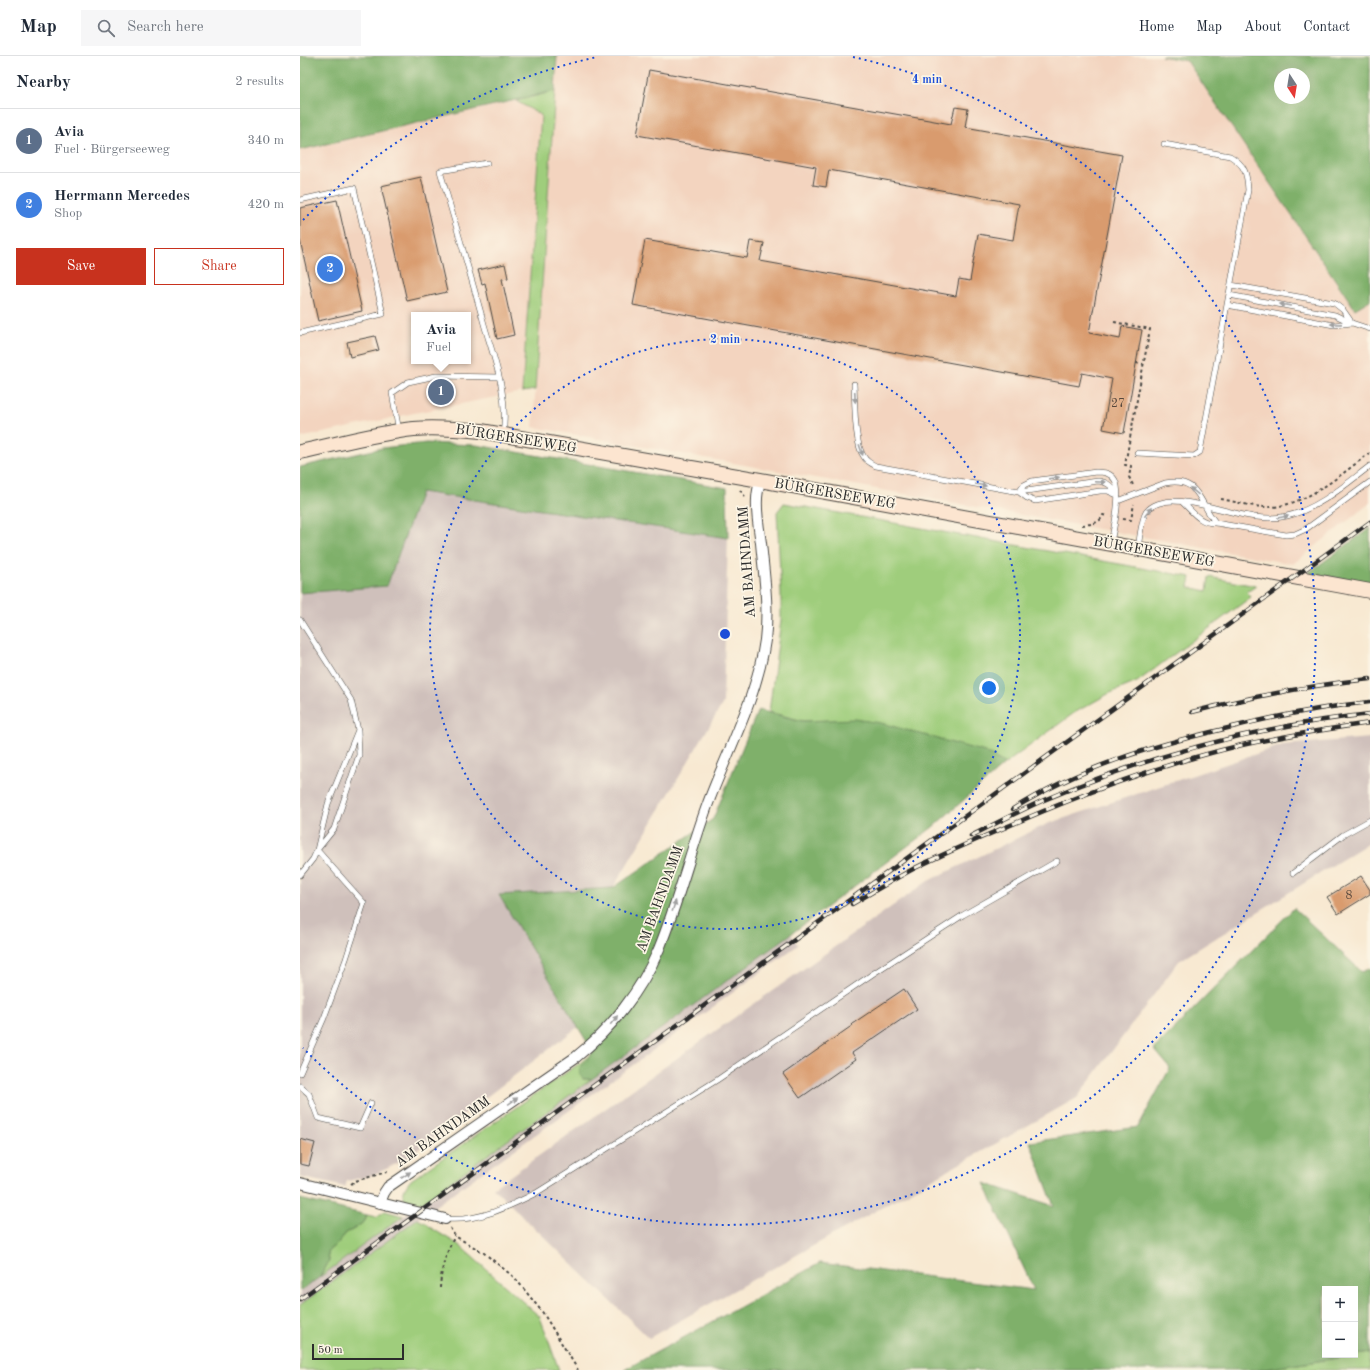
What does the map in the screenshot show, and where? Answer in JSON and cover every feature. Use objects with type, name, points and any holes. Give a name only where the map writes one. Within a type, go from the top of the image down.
[{"type":"street","name":"BÜRGERSEEWEG","points":[[300,452],[399,431],[434,428],[458,429],[502,435],[760,480],[1370,591]]},
{"type":"street","name":"AM BAHNDAMM","points":[[380,1202],[388,1188],[576,1057],[589,1046],[614,1021],[637,989],[649,969],[666,929],[707,805],[746,711],[760,669],[765,638],[766,606],[757,504],[760,480]]},
{"type":"street","points":[[300,1183],[445,1219]]},
{"type":"lane","points":[[1138,453],[1190,456],[1198,455],[1200,452],[1248,190],[1248,179],[1244,169],[1238,161],[1230,156],[1164,144]]},
{"type":"lane","points":[[487,163],[440,171],[503,392],[505,417],[502,435]]},
{"type":"lane","points":[[300,200],[354,188],[383,314],[300,333]]},
{"type":"lane","points":[[1231,285],[1334,304],[1343,310],[1352,323]]},
{"type":"lane","points":[[1229,295],[1335,314],[1352,323],[1370,329]]},
{"type":"lane","points":[[1227,305],[1334,325],[1352,323]]},
{"type":"lane","points":[[399,431],[392,393],[408,382],[436,376],[499,377]]},
{"type":"lane","points":[[854,384],[860,449],[868,462],[876,466],[1020,492],[1098,481],[1105,482],[1110,485],[1117,494]]},
{"type":"lane","points":[[1138,548],[1146,512],[1152,506],[1159,503],[1167,501],[1182,502],[1262,517],[1276,518],[1298,513],[1325,499],[1370,466]]},
{"type":"lane","points":[[1020,492],[1024,485],[1032,481],[1096,472],[1104,472],[1110,475],[1115,480],[1117,486],[1118,501],[1111,544]]},
{"type":"lane","points":[[1182,502],[1202,521],[1208,523],[1216,523],[1280,534],[1295,534],[1306,529],[1370,482]]},
{"type":"lane","points":[[1118,501],[1164,483],[1181,483],[1194,489],[1200,495],[1211,517],[1216,523]]},
{"type":"lane","points":[[1020,492],[1027,498],[1035,500],[1100,491],[1108,491],[1117,494]]},
{"type":"lane","points":[[300,620],[351,700],[358,730],[359,755],[334,829],[317,850]]},
{"type":"lane","points":[[300,875],[313,859],[317,850],[328,804],[358,730]]},
{"type":"lane","points":[[1293,873],[1343,835],[1370,820]]},
{"type":"lane","points":[[300,1073],[324,1018],[346,959],[364,903],[317,850]]},
{"type":"lane","points":[[445,1219],[465,1219],[483,1215],[506,1208],[536,1193],[717,1080],[874,973],[963,915],[1057,861]]},
{"type":"lane","points":[[300,1086],[309,1094],[318,1118],[360,1128],[371,1103]]},
{"type":"path","points":[[1081,525],[1096,523],[1102,518],[1103,515],[1131,520],[1136,493],[1129,477],[1131,466],[1125,465],[1150,329],[1114,322]]},
{"type":"path","points":[[1136,363],[1143,364]]},
{"type":"path","points":[[1219,499],[1262,506],[1281,505],[1299,499],[1324,486],[1370,453]]},
{"type":"path","points":[[1133,484],[1139,483]]},
{"type":"path","points":[[735,487],[746,498]]},
{"type":"path","points":[[346,1195],[351,1184],[393,1170]]},
{"type":"path","points":[[445,1219],[455,1236],[484,1253],[515,1278],[543,1313],[578,1370]]},
{"type":"path","points":[[440,1288],[445,1258],[455,1236]]},
{"type":"shaded area","points":[[557,56],[1161,56],[1187,61],[1355,309],[1370,300],[1370,503],[1293,564],[533,427]]},
{"type":"shaded area","points":[[516,101],[541,115],[522,392],[414,413],[300,438],[300,150]]},
{"type":"shaded area","points":[[421,492],[728,538],[723,703],[613,888],[499,895],[578,1027],[404,1160],[370,1176],[347,1181],[345,1187],[300,1177],[300,593],[387,586]]},
{"type":"shaded area","points":[[1370,738],[1370,842],[1179,961],[1077,1098],[649,1338],[493,1188],[928,881],[1047,824],[1283,745]]},
{"type":"shaded area","points":[[791,934],[798,945],[300,1305],[300,1291]]},
{"type":"green space","points":[[300,56],[557,56],[555,91],[300,150]]},
{"type":"green space","points":[[1161,56],[1370,56],[1370,300],[1355,309],[1187,61]]},
{"type":"green space","points":[[555,91],[535,390],[522,392],[541,115],[516,101]]},
{"type":"green space","points":[[426,443],[476,445],[727,488],[728,538],[421,492],[387,586],[300,593],[300,467],[382,448]]},
{"type":"green space","points":[[784,503],[1191,577],[1189,587],[1207,591],[1209,577],[1256,586],[1247,592],[1251,597],[1137,682],[1108,694],[1074,713],[1005,764],[985,752],[823,721],[803,721],[769,712],[781,620],[777,512]]},
{"type":"green space","points":[[1370,528],[1370,584],[1308,573]]},
{"type":"green space","points":[[758,710],[803,721],[855,719],[881,723],[985,752],[1005,764],[933,827],[791,934],[592,1079],[583,1079],[580,1074],[580,1068],[593,1052],[499,895],[613,888],[713,819]]},
{"type":"green space","points":[[1294,908],[1362,972],[1370,968],[1370,1353],[1358,1355],[1358,1286],[1322,1286],[1322,1358],[1337,1358],[1259,1370],[624,1370],[820,1263],[1034,1290],[984,1183],[1054,1206],[1030,1142],[1138,1127],[1170,1068],[1154,1049]]},
{"type":"green space","points":[[593,1052],[583,1079],[592,1079],[416,1207],[407,1202],[404,1192],[411,1180],[580,1063]]},
{"type":"green space","points":[[300,1199],[367,1215],[365,1221],[346,1233],[337,1244],[329,1250],[329,1261],[320,1277],[300,1291]]},
{"type":"green space","points":[[385,1211],[403,1216],[320,1277],[329,1261],[329,1250],[337,1244],[346,1233],[365,1221],[367,1215],[376,1217]]},
{"type":"green space","points":[[417,1219],[426,1223],[431,1228],[459,1245],[540,1317],[559,1370],[300,1370],[300,1305]]},
{"type":"green space","points":[[1370,1353],[1370,1370],[1259,1370],[1337,1358],[1358,1358],[1358,1355]]},
{"type":"building","points":[[649,70],[951,124],[955,107],[968,109],[965,127],[1122,155],[1089,333],[1120,339],[1122,326],[1142,330],[1124,433],[1103,429],[1112,379],[1082,373],[1079,386],[633,305],[645,240],[747,258],[750,241],[764,243],[760,261],[956,296],[959,279],[970,281],[978,234],[1013,240],[1019,204],[829,170],[826,187],[813,185],[816,167],[637,135]]},
{"type":"building","points":[[421,177],[447,292],[407,301],[381,186]]},
{"type":"building","points":[[337,200],[362,311],[318,321],[300,240],[300,208]]},
{"type":"building","points":[[505,264],[508,278],[502,279],[514,335],[497,339],[485,283],[482,284],[478,270]]},
{"type":"building","points":[[375,336],[379,350],[350,357],[347,342]]},
{"type":"building","points":[[1361,876],[1370,890],[1370,894],[1338,914],[1327,897]]},
{"type":"building","points":[[904,989],[917,1009],[852,1053],[856,1059],[800,1098],[783,1074],[853,1025],[852,1024]]},
{"type":"building","points":[[300,1139],[315,1143],[309,1166],[300,1164]]},
{"type":"railway","points":[[300,1299],[1370,522]]},
{"type":"railway","points":[[1192,712],[1281,692],[1370,679]]},
{"type":"railway","points":[[1013,809],[1063,782],[1115,760],[1142,751],[1196,736],[1278,717],[1370,702]]},
{"type":"railway","points":[[971,836],[1044,800],[1083,784],[1163,757],[1204,745],[1287,726],[1370,714]]},
{"type":"railway","points":[[852,904],[915,868],[954,850],[1047,810],[1130,778],[1185,760],[1242,745],[1370,723]]},
{"type":"place","name":"Herrmann Mercedes","points":[[330,269]]},
{"type":"place","name":"Avia","points":[[441,392]]}]
